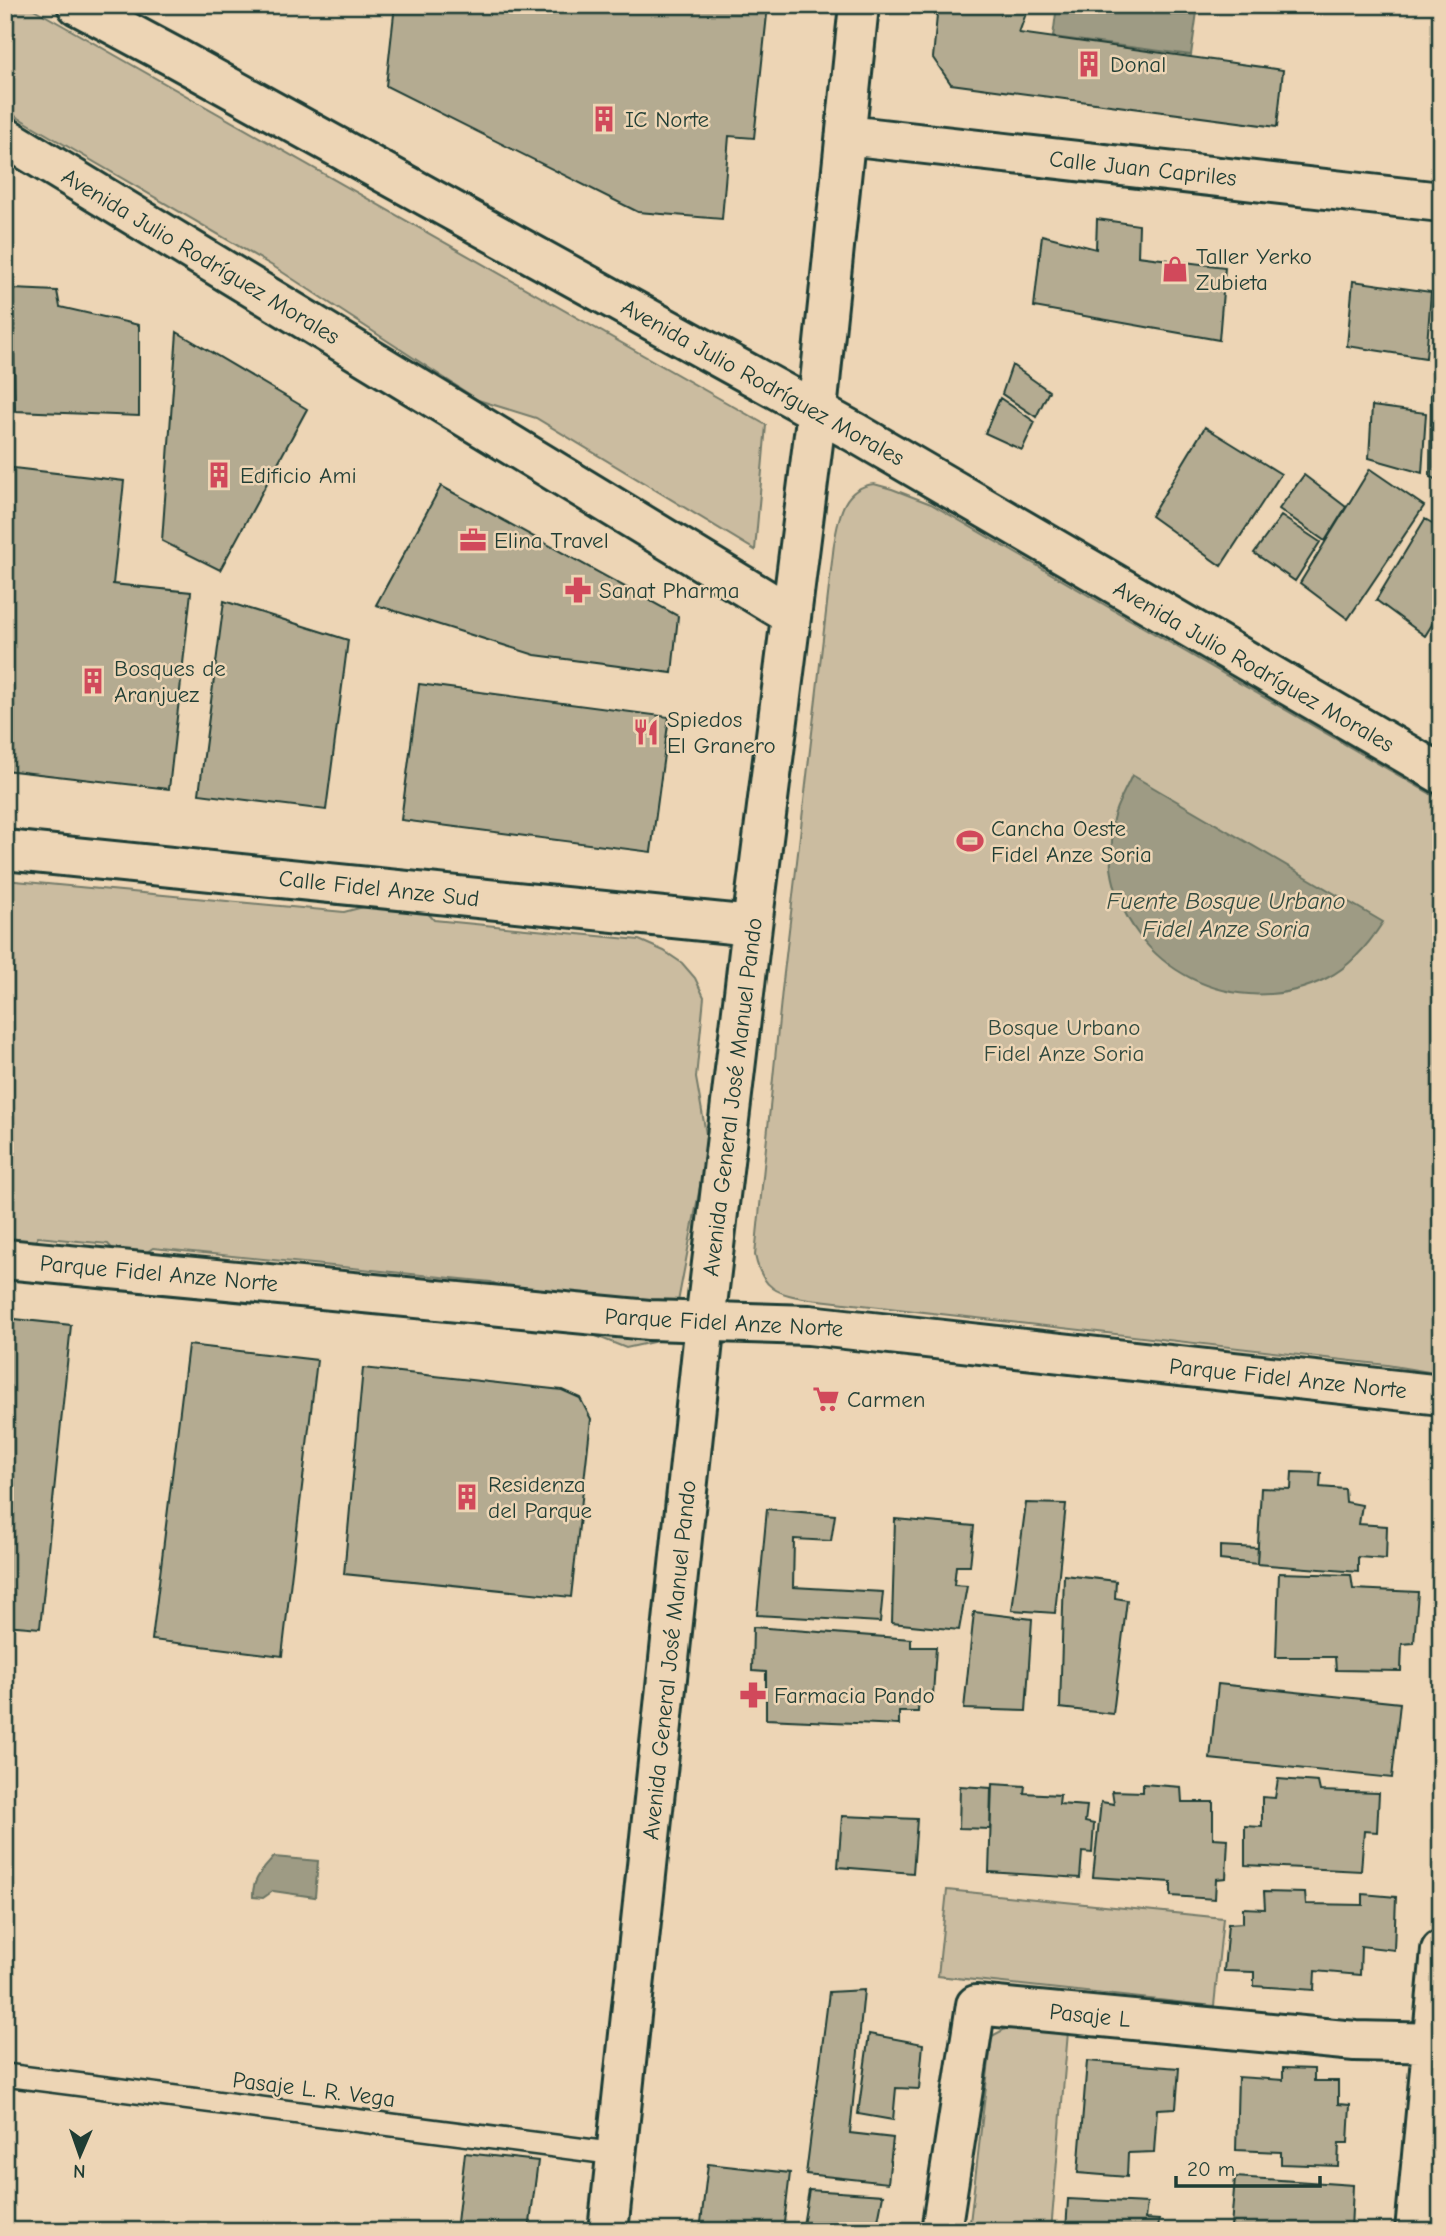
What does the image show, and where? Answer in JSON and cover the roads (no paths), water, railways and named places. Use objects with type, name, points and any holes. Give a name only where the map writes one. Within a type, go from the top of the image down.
[{"type":"street","name":"Avenida Julio Rodríguez Morales","points":[[77,5],[817,411],[1441,774]]},
{"type":"street","name":"Avenida General José Manuel Pando","points":[[608,2231],[705,1322],[817,411],[859,5]]},
{"type":"street","name":"Calle Juan Capriles","points":[[846,135],[1441,202]]},
{"type":"street","name":"Avenida Julio Rodríguez Morales","points":[[5,137],[791,615]]},
{"type":"street","name":"Calle Fidel Anze Sud","points":[[5,850],[752,926]]},
{"type":"street","name":"Parque Fidel Anze Norte","points":[[5,1259],[649,1320],[808,1325],[1441,1395]]},
{"type":"street","points":[[1415,2231],[1436,2043],[1441,1950]]},
{"type":"street","name":"Pasaje L","points":[[941,2231],[976,2005],[1355,2041],[1436,2043]]},
{"type":"lane","name":"Pasaje L. R. Vega","points":[[5,2075],[617,2154]]},
{"type":"water","points":[[1057,5],[1198,5],[1191,55],[1053,37]]},
{"type":"water","name":"Fuente Bosque Urbano Fidel Anze Soria","points":[[1132,775],[1383,922],[1352,961],[1327,978],[1292,991],[1257,994],[1223,990],[1191,978],[1162,959],[1138,934],[1121,904],[1111,868],[1113,822],[1116,808]]},
{"type":"water","points":[[274,1857],[318,1861],[315,1897],[273,1891],[263,1898],[253,1897],[256,1880]]},
{"type":"place","name":"Donal","points":[[1089,64]]},
{"type":"place","name":"IC Norte","points":[[604,119]]},
{"type":"place","name":"Taller Yerko Zubieta","points":[[1175,269]]},
{"type":"place","name":"Edificio Ami","points":[[219,475]]},
{"type":"place","name":"Elina Travel","points":[[473,540]]},
{"type":"place","name":"Sanat Pharma","points":[[578,590]]},
{"type":"place","name":"Bosques de Aranjuez","points":[[93,681]]},
{"type":"place","name":"Spiedos El Granero","points":[[646,732]]},
{"type":"place","name":"Cancha Oeste Fidel Anze Soria","points":[[970,841]]},
{"type":"place","name":"Carmen","points":[[826,1399]]},
{"type":"place","name":"Residenza del Parque","points":[[467,1497]]},
{"type":"place","name":"Farmacia Pando","points":[[753,1695]]},
{"type":"park label","name":"Bosque Urbano Fidel Anze Soria","points":[[1064,1040]]}]
